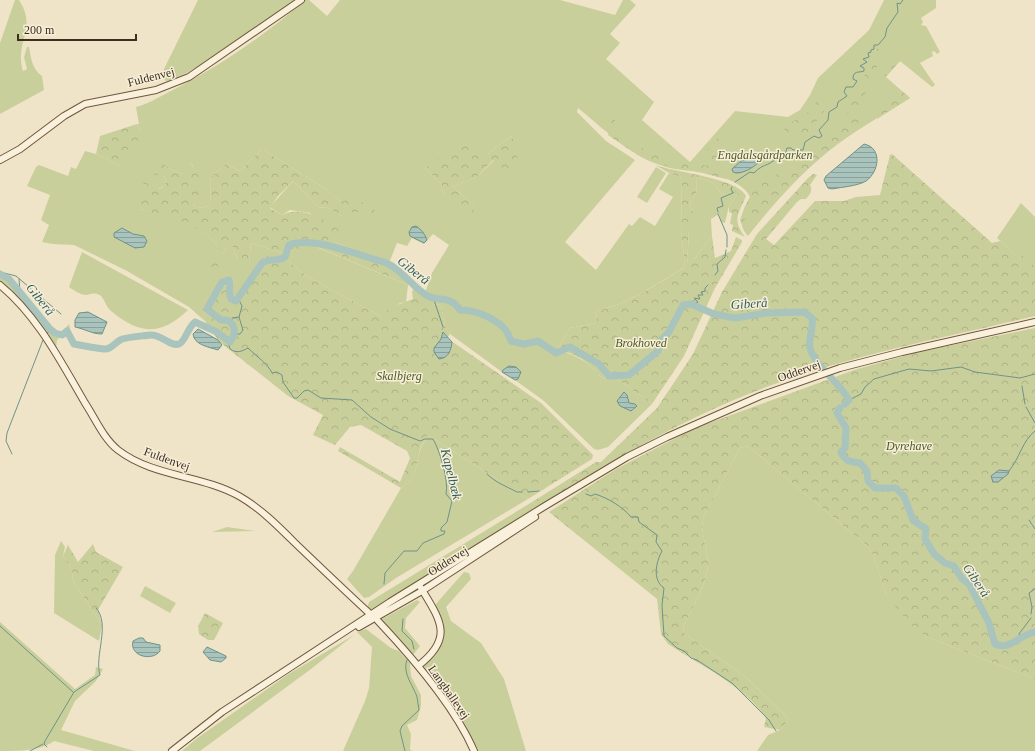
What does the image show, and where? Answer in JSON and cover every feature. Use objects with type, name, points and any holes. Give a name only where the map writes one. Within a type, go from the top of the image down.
[{"type":"street","name":"Fuldenvej","points":[[0,160],[20,150],[64,116],[85,104],[156,90],[189,77],[301,0]]},
{"type":"street","name":"Fuldenvej","points":[[0,286],[12,297],[37,326],[55,352],[103,433],[118,449],[150,466],[222,488],[239,496],[273,522],[368,612]]},
{"type":"street","name":"Oddervej","points":[[172,751],[222,712],[318,650],[420,588],[545,506],[627,457],[666,437],[760,396],[840,368],[902,352],[1035,322]]},
{"type":"street","name":"Langballevej","points":[[420,588],[437,616],[442,634],[436,650],[418,666],[468,737],[474,751]]},
{"type":"street","points":[[378,622],[418,666]]},
{"type":"green space","points":[[15,0],[19,0],[24,10],[26,19],[26,28],[21,52],[23,71],[27,69],[24,57],[27,47],[29,47],[34,67],[42,76],[44,90],[0,114],[0,43]]},
{"type":"green space","points":[[198,0],[294,0],[209,60],[176,78],[166,81],[162,77],[164,69]]},
{"type":"green space","name":"Engdalsgårdparken","points":[[305,0],[309,0],[327,16],[340,0],[560,0],[615,15],[623,0],[630,0],[636,5],[610,34],[620,43],[606,59],[654,102],[642,120],[690,162],[735,111],[788,117],[800,110],[810,95],[818,78],[869,30],[884,0],[936,0],[936,8],[921,18],[923,22],[921,25],[926,26],[940,52],[937,54],[934,51],[932,52],[933,56],[920,63],[935,85],[932,87],[900,61],[886,77],[910,98],[856,132],[825,154],[790,187],[748,236],[742,226],[743,212],[750,197],[745,190],[727,179],[705,173],[675,169],[647,160],[611,136],[578,108],[577,112],[606,141],[635,160],[565,242],[596,270],[629,224],[632,226],[640,217],[655,226],[673,197],[659,189],[669,173],[682,178],[681,229],[685,267],[632,298],[609,308],[597,311],[596,323],[570,328],[557,350],[581,359],[591,366],[601,377],[617,379],[652,404],[608,447],[598,450],[594,449],[544,401],[515,380],[518,379],[503,370],[502,372],[450,334],[445,326],[441,305],[431,304],[431,299],[425,293],[432,273],[449,245],[433,234],[424,244],[412,238],[407,246],[397,243],[389,263],[334,242],[310,213],[290,210],[282,215],[270,207],[293,181],[318,207],[329,208],[343,217],[341,202],[324,188],[262,149],[240,171],[226,164],[211,177],[210,205],[202,208],[193,206],[196,190],[192,164],[183,174],[170,169],[159,162],[160,175],[166,177],[165,186],[139,197],[139,209],[182,221],[193,226],[211,238],[218,247],[212,267],[217,267],[226,248],[232,244],[237,259],[249,263],[251,243],[285,254],[309,244],[408,285],[406,302],[400,303],[382,317],[308,277],[282,256],[238,300],[231,298],[222,278],[202,309],[206,322],[189,307],[127,271],[74,245],[42,242],[49,225],[41,220],[50,195],[27,186],[36,167],[39,165],[68,176],[71,167],[76,169],[85,151],[96,154],[121,166],[141,132],[137,124],[139,124],[136,107],[149,103],[204,73],[240,50]],"holes":[[[511,136],[514,140],[477,177],[453,187],[476,207],[444,196],[441,184],[425,168],[445,154],[486,155]]]},
{"type":"green space","points":[[878,47],[882,47],[876,69],[864,97],[856,110],[852,109],[850,105],[856,90],[870,66],[871,59]]},
{"type":"green space","points":[[898,57],[900,61],[884,78],[885,67]]},
{"type":"green space","points":[[903,92],[910,98],[877,119],[876,113],[880,105]]},
{"type":"green space","points":[[818,100],[823,100],[828,106],[807,133],[792,137],[784,132],[786,124],[804,117]]},
{"type":"green space","points":[[613,110],[615,115],[616,132],[633,146],[633,152],[608,135]]},
{"type":"green space","points":[[846,113],[855,114],[860,124],[858,127],[807,169],[762,217],[746,215],[743,225],[745,232],[740,220],[745,206],[757,185],[790,167],[840,132]]},
{"type":"green space","points":[[137,124],[141,132],[134,153],[121,166],[96,154],[100,136]]},
{"type":"green space","points":[[721,135],[725,138],[715,152],[717,160],[715,163],[700,163],[702,155]]},
{"type":"green space","points":[[511,136],[514,140],[518,161],[515,166],[504,169],[493,160],[477,177],[453,187],[476,207],[470,216],[444,196],[441,184],[425,168],[462,140],[486,155]]},
{"type":"green space","points":[[636,146],[673,159],[696,165],[700,172],[667,166],[643,158],[636,154]]},
{"type":"green space","points":[[262,149],[324,188],[341,202],[353,197],[375,210],[371,217],[355,211],[343,217],[329,208],[318,207],[293,181],[278,196],[270,208],[282,215],[297,211],[319,217],[339,230],[334,242],[389,263],[410,278],[408,285],[310,244],[285,254],[251,243],[249,263],[242,271],[232,245],[226,248],[217,268],[211,267],[218,247],[212,239],[203,232],[183,222],[139,209],[139,197],[144,182],[159,189],[165,186],[166,177],[152,174],[153,167],[160,161],[170,169],[183,174],[191,164],[201,180],[196,185],[203,196],[196,199],[193,206],[202,208],[210,205],[211,177],[226,164],[240,171]]},
{"type":"green space","points":[[892,154],[992,243],[1000,241],[1017,256],[1022,255],[1035,267],[1035,316],[869,355],[772,385],[681,424],[623,455],[538,506],[532,502],[596,462],[601,462],[657,408],[693,354],[722,292],[757,234],[808,178],[813,174],[817,175],[810,185],[811,191],[809,196],[806,199],[801,199],[797,202],[766,239],[774,245],[815,201],[844,201],[856,197],[880,195],[890,155]]},
{"type":"green space","name":"Brokhoved","points":[[655,165],[719,180],[741,190],[746,196],[737,221],[745,237],[732,231],[733,225],[730,224],[732,213],[729,212],[729,206],[738,193],[736,192],[728,196],[721,193],[713,183],[698,177],[696,179],[697,191],[689,205],[694,213],[694,224],[689,231],[687,264],[695,258],[712,236],[715,258],[731,251],[736,237],[742,240],[742,242],[715,288],[684,356],[652,404],[617,379],[601,377],[582,359],[570,353],[557,350],[570,328],[596,323],[597,311],[609,308],[632,298],[685,267],[681,229],[682,178]]},
{"type":"green space","points":[[699,165],[719,168],[726,179],[706,174]]},
{"type":"green space","points":[[656,167],[666,173],[647,203],[637,197]]},
{"type":"green space","points":[[698,177],[713,183],[721,193],[728,196],[736,191],[738,193],[729,206],[725,223],[721,222],[719,214],[711,219],[712,236],[695,258],[687,265],[689,231],[694,213],[689,205],[697,191],[696,179]]},
{"type":"green space","points":[[1021,203],[1035,217],[1035,273],[997,238]]},
{"type":"green space","points":[[82,252],[188,310],[169,324],[159,328],[150,329],[131,325],[111,311],[101,296],[95,294],[82,294],[69,287]]},
{"type":"green space","name":"Skalbjerg","points":[[267,256],[282,256],[308,277],[382,317],[389,308],[413,299],[412,292],[415,284],[431,299],[432,304],[441,305],[445,326],[450,334],[447,338],[541,403],[593,455],[592,459],[528,499],[428,435],[421,446],[416,468],[410,481],[401,488],[338,451],[340,447],[400,482],[410,458],[407,451],[361,425],[350,427],[335,445],[313,435],[323,415],[288,396],[221,343],[207,326],[202,309],[203,299],[222,278],[231,298],[238,300]]},
{"type":"green space","points":[[0,272],[10,277],[55,332],[61,333],[69,324],[70,328],[67,337],[60,337],[57,340],[56,349],[41,327],[0,283]]},
{"type":"green space","name":"Dyrehave","points":[[1035,328],[1035,679],[927,637],[910,624],[886,595],[874,556],[865,544],[748,446],[740,448],[703,518],[702,524],[708,558],[707,572],[705,580],[683,627],[684,633],[748,679],[787,717],[788,721],[780,730],[764,727],[766,718],[757,706],[746,696],[721,677],[668,644],[661,634],[657,599],[549,512],[616,469],[693,429],[854,370],[914,353]]},
{"type":"green space","points":[[428,435],[528,499],[396,578],[369,597],[364,598],[347,579],[401,488],[410,481],[416,468],[419,453]]},
{"type":"green space","points":[[748,446],[865,544],[874,556],[886,595],[927,637],[1035,679],[1035,751],[757,751],[768,735],[780,730],[788,721],[787,717],[748,679],[684,633],[683,627],[705,580],[707,572],[708,558],[702,524],[703,518],[740,448]]},
{"type":"green space","points":[[532,502],[538,506],[371,611],[367,609],[369,602]]},
{"type":"green space","points":[[227,527],[255,531],[212,532]]},
{"type":"green space","points":[[61,541],[65,547],[63,556],[72,570],[73,581],[102,625],[99,641],[54,613],[55,555]]},
{"type":"green space","points":[[93,544],[96,552],[123,567],[98,610],[102,625],[73,581],[72,570],[63,556],[68,545],[78,562]]},
{"type":"green space","points":[[464,572],[469,573],[471,579],[446,607],[451,621],[481,643],[504,679],[526,751],[478,751],[459,713],[423,665],[436,651],[442,638],[442,624],[435,605]]},
{"type":"green space","points":[[145,586],[176,603],[170,613],[140,596]]},
{"type":"green space","points":[[417,600],[420,602],[406,618],[405,628],[420,646],[413,655],[380,620]]},
{"type":"green space","points":[[205,613],[223,623],[214,640],[208,640],[199,634],[198,626]]},
{"type":"green space","points":[[0,622],[75,689],[95,675],[96,667],[103,669],[96,681],[75,701],[61,730],[135,751],[94,751],[54,741],[36,749],[0,751]]},
{"type":"green space","points":[[366,629],[391,648],[399,651],[410,663],[411,676],[421,695],[421,706],[417,720],[407,725],[411,734],[410,749],[412,751],[343,751],[365,701],[369,688],[372,647],[357,632]]},
{"type":"green space","points":[[354,635],[311,669],[200,751],[182,751],[196,739],[287,675]]},
{"type":"water","points":[[864,144],[870,146],[876,155],[876,166],[870,177],[866,181],[859,184],[832,189],[828,188],[824,180],[826,176]]},
{"type":"water","points":[[761,158],[761,160],[756,165],[744,172],[733,172],[732,169],[741,161]]},
{"type":"water","points":[[416,226],[423,232],[427,240],[424,243],[410,236],[409,232],[412,227]]},
{"type":"water","points":[[122,228],[133,234],[144,236],[147,241],[144,247],[135,248],[114,237],[114,233]]},
{"type":"water","points":[[88,312],[107,322],[102,334],[75,327],[75,320],[79,313]]},
{"type":"water","points":[[198,329],[218,340],[222,345],[218,350],[202,345],[196,341],[193,334]]},
{"type":"water","points":[[443,332],[452,342],[452,345],[447,355],[439,359],[434,352],[434,348],[441,339]]},
{"type":"water","points":[[509,366],[516,367],[521,372],[518,379],[515,380],[502,372]]},
{"type":"water","points":[[624,392],[627,395],[629,403],[637,406],[631,411],[620,406],[617,401]]},
{"type":"water","points":[[999,470],[1009,471],[1008,474],[998,482],[993,482],[991,476]]},
{"type":"water","points":[[143,638],[146,642],[160,645],[160,651],[147,657],[138,654],[134,650],[133,641]]},
{"type":"water","points":[[207,647],[226,656],[226,658],[221,662],[210,660],[203,652]]},
{"type":"waterway","points":[[735,182],[750,172],[754,173],[761,167],[771,163],[780,153],[784,158],[787,148],[791,148],[793,150],[803,150],[805,142],[814,136],[819,138],[822,136],[819,130],[828,120],[829,112],[837,107],[838,102],[847,96],[844,92],[846,87],[853,87],[857,81],[853,79],[854,74],[864,71],[864,68],[860,66],[867,62],[863,59],[869,57],[868,53],[874,49],[874,45],[878,45],[885,37],[887,28],[898,12],[897,3],[900,4],[903,0]]},
{"type":"waterway","points":[[718,212],[717,208],[723,206],[721,198],[733,193],[731,189],[732,187]]},
{"type":"waterway","points":[[718,214],[727,235],[727,247]]},
{"type":"waterway","name":"Giberå","points":[[0,274],[9,279],[50,329],[55,333],[62,335],[67,331],[74,344],[106,349],[122,339],[150,335],[158,336],[172,344],[179,344],[195,322],[217,332],[230,342],[234,335],[234,327],[232,324],[226,320],[221,320],[207,309],[222,282],[229,280],[230,297],[236,301],[262,263],[285,257],[289,245],[308,243],[330,246],[385,262],[395,268],[428,296],[452,302],[460,310],[477,313],[499,323],[506,330],[511,341],[524,344],[538,341],[556,353],[570,347],[599,364],[609,376],[629,375],[658,351],[662,339],[669,332],[683,305],[691,304],[714,314],[735,318],[767,313],[804,312],[812,318],[810,337],[810,348],[812,354],[849,400],[845,404]]},
{"type":"waterway","points":[[715,275],[718,271],[717,264],[725,257],[726,250]]},
{"type":"waterway","points":[[0,272],[16,276],[61,314]]},
{"type":"waterway","name":"Giberå","points":[[19,279],[20,292]]},
{"type":"waterway","points":[[691,304],[698,302],[694,298],[700,299],[698,295],[703,295],[701,292],[705,291],[705,288],[708,285]]},
{"type":"waterway","points":[[433,297],[443,327]]},
{"type":"waterway","points":[[233,334],[240,334],[243,330],[239,317],[242,306],[239,300]]},
{"type":"waterway","points":[[232,318],[239,317]]},
{"type":"waterway","name":"Giberå","points":[[46,334],[51,330]]},
{"type":"waterway","points":[[12,454],[6,441],[7,433],[43,340]]},
{"type":"waterway","name":"Kapelbæk","points":[[228,342],[230,349],[237,352],[248,348],[265,363],[272,373],[277,372],[282,375],[283,382],[294,398],[297,398],[304,391],[308,390],[321,398],[352,400],[371,417],[390,429],[420,441],[425,439],[433,439],[443,466],[447,488],[446,494],[452,501],[447,522],[441,528],[441,531],[445,531],[444,534],[423,543],[417,551],[404,551],[385,573],[384,584]]},
{"type":"waterway","points":[[849,400],[861,394],[865,387],[874,379],[909,369],[931,371],[961,367],[975,372],[1020,378],[1035,374]]},
{"type":"waterway","points":[[1022,386],[1025,404]]},
{"type":"waterway","points":[[1026,407],[1035,423]]},
{"type":"waterway","name":"Giberå","points":[[840,408],[837,413],[846,428],[845,448],[841,452],[842,455],[848,460],[860,463],[867,471],[868,481],[875,488],[896,488],[904,496],[913,520],[926,529],[925,539],[934,554],[945,563],[954,566],[962,579],[969,584],[989,623],[995,644],[1000,646],[1011,644],[1030,633],[1035,632]]},
{"type":"waterway","points":[[1009,471],[1027,440],[1035,431]]},
{"type":"waterway","points":[[487,474],[501,484],[517,492],[522,492]]},
{"type":"waterway","points":[[528,492],[539,491]]},
{"type":"waterway","points":[[586,494],[591,496],[595,494],[610,500],[620,506],[631,517],[638,517],[639,522],[657,535],[656,542],[662,551],[658,560],[656,571],[660,585],[664,588],[662,605],[664,636],[691,658],[697,660],[732,683],[769,720],[776,731]]},
{"type":"waterway","points":[[1029,520],[1035,529]]},
{"type":"waterway","points":[[1031,614],[1032,607],[1029,593],[1035,589]]},
{"type":"waterway","points":[[47,747],[44,744],[45,741],[74,692],[100,675],[99,659],[102,623],[96,608]]},
{"type":"waterway","points":[[1020,638],[1019,634],[1031,618]]},
{"type":"waterway","name":"Kapelbæk","points":[[403,619],[402,631],[412,641],[414,649]]},
{"type":"waterway","points":[[0,626],[73,692]]},
{"type":"waterway","name":"Kapelbæk","points":[[405,751],[400,731],[402,726],[419,710],[417,697],[406,670],[407,660]]},
{"type":"waterway","points":[[30,751],[43,744]]}]
